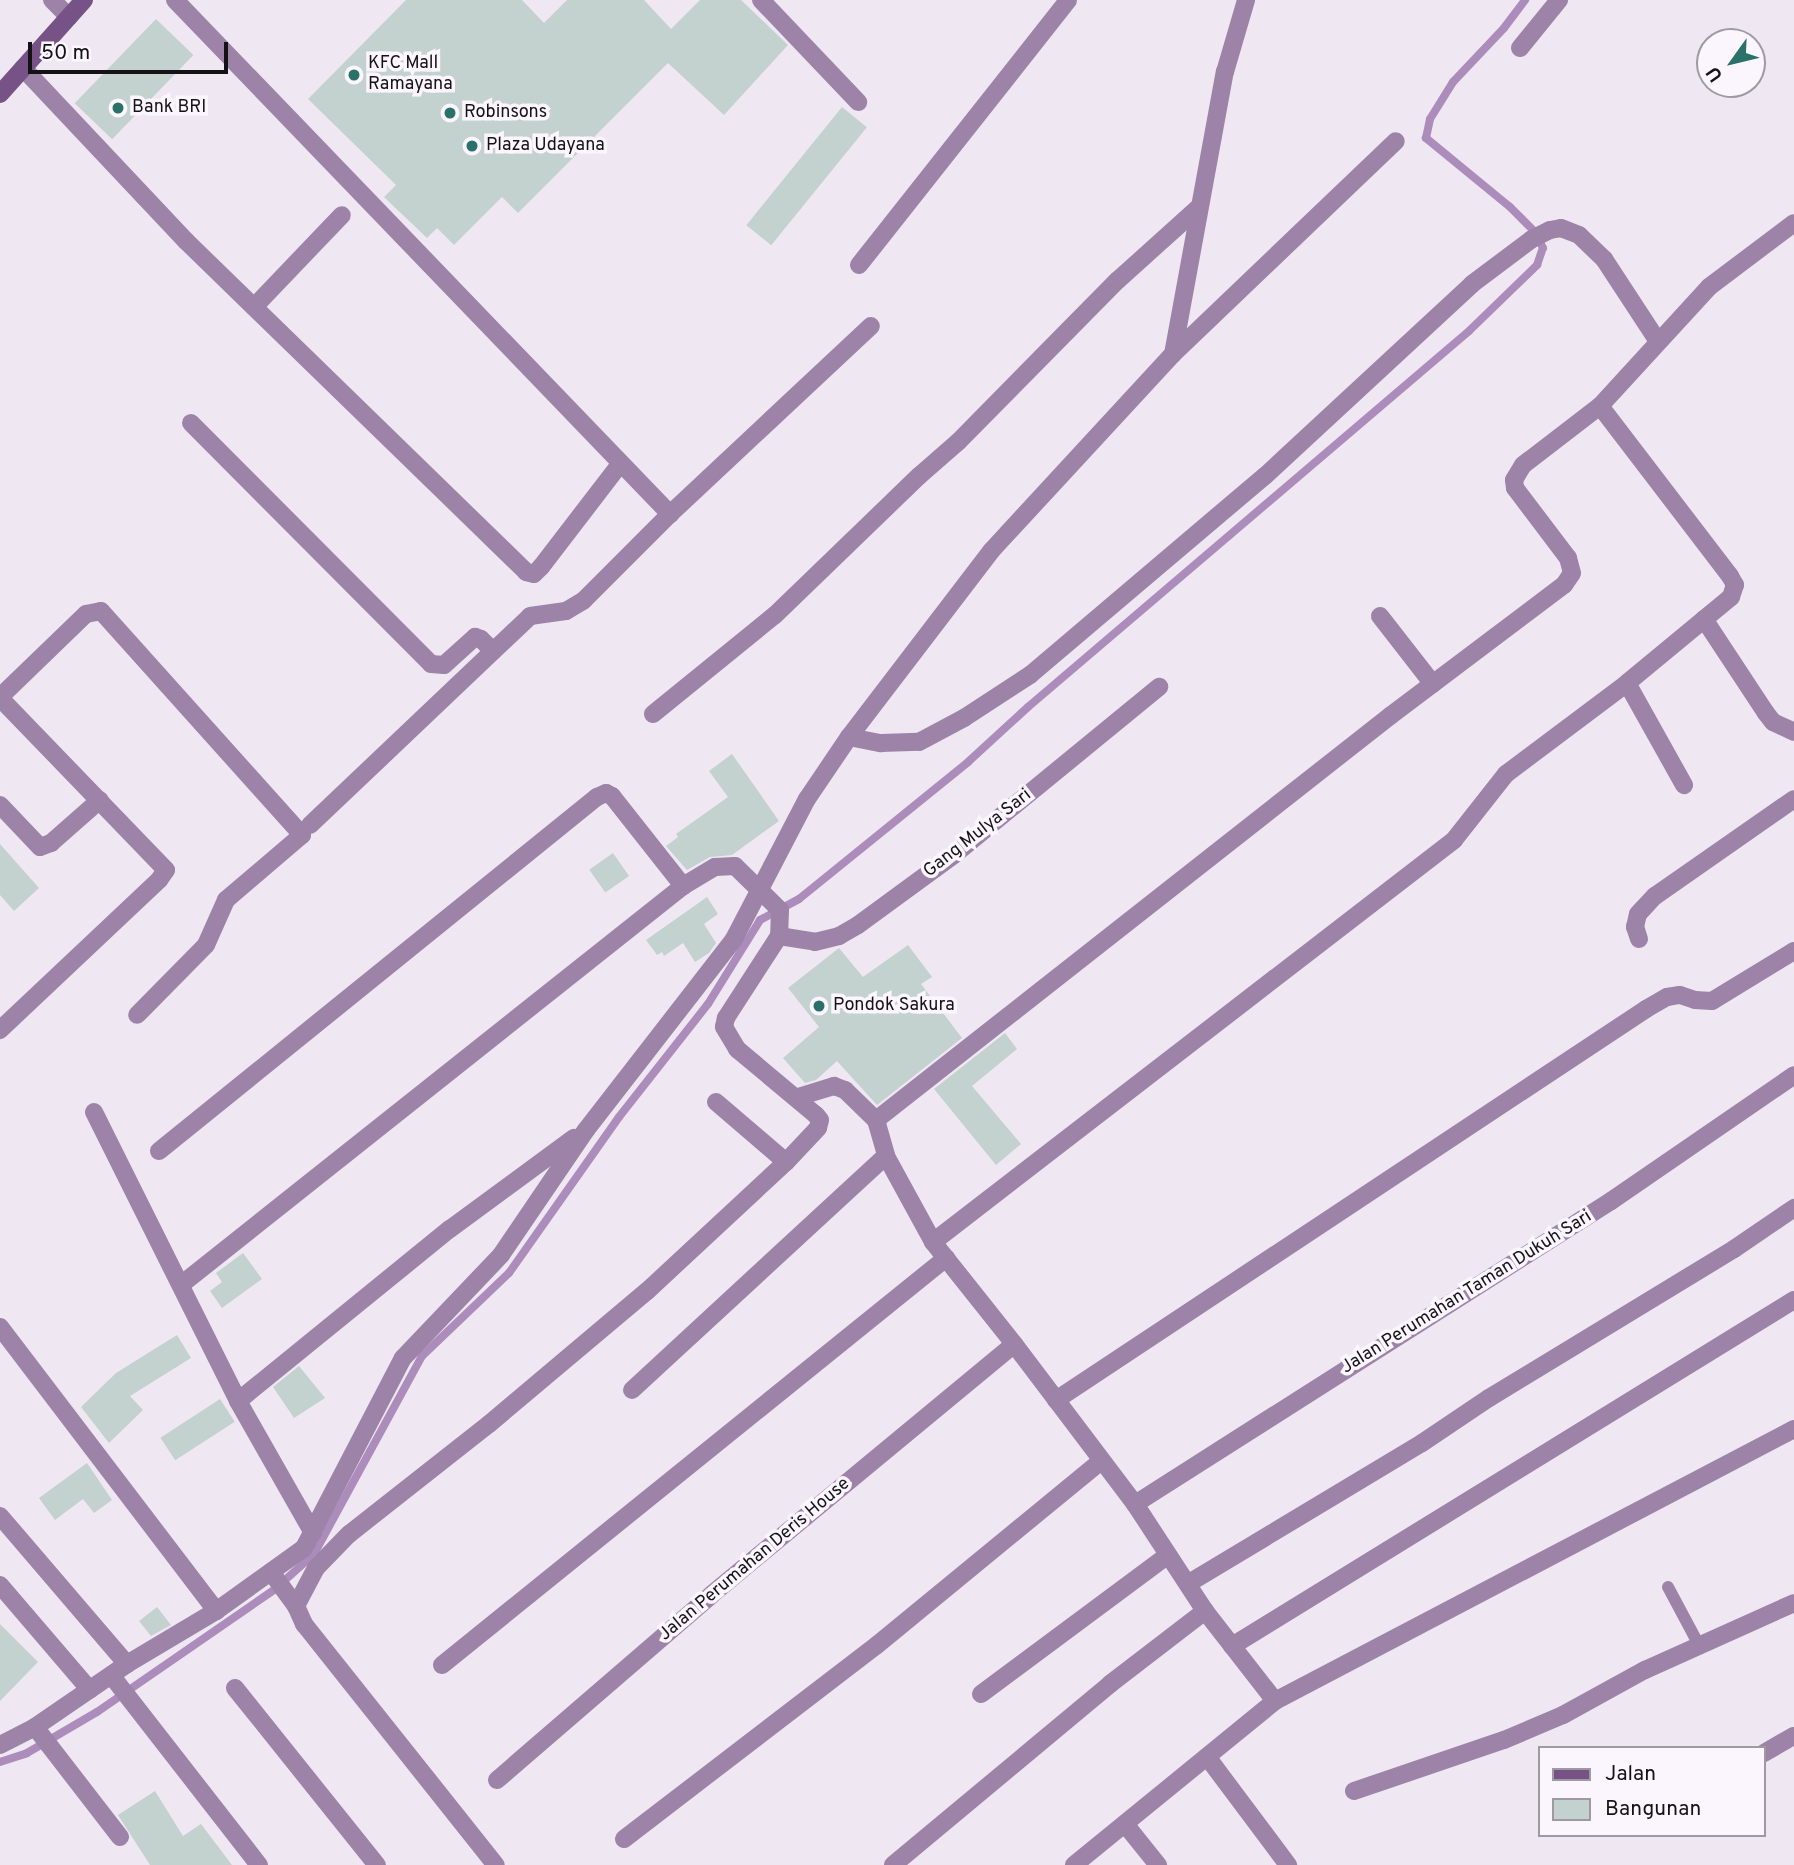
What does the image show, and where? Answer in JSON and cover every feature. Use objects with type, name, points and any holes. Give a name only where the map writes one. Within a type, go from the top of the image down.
[{"type":"main road","points":[[0,93],[84,0]]},
{"type":"street","points":[[52,0],[69,17]]},
{"type":"street","points":[[175,0],[409,234],[670,514]]},
{"type":"street","points":[[761,0],[858,102]]},
{"type":"street","points":[[859,265],[1068,0]]},
{"type":"street","points":[[1173,355],[1225,72],[1246,0]]},
{"type":"street","points":[[1520,48],[1559,0]]},
{"type":"street","points":[[23,68],[186,241],[526,572],[534,573],[541,567],[621,464]]},
{"type":"street","points":[[119,1687],[127,1664],[216,1611],[304,1548],[403,1358],[502,1255],[586,1130],[734,939],[762,891],[807,799],[849,737],[992,550],[1173,355],[1396,141]]},
{"type":"street","points":[[653,713],[775,615],[958,442],[1118,280],[1198,208]]},
{"type":"street","points":[[254,307],[342,215]]},
{"type":"street","points":[[876,1120],[1433,684],[1564,585],[1572,573],[1569,558],[1521,499],[1514,480],[1523,465],[1600,406],[1657,340],[1709,287],[1794,223]]},
{"type":"street","points":[[849,737],[881,743],[919,742],[964,718],[1030,675],[1265,476],[1472,284],[1532,239],[1561,228],[1579,235],[1605,259],[1657,340]]},
{"type":"street","points":[[310,825],[530,616],[566,611],[584,600],[670,514],[871,326]]},
{"type":"street","points":[[933,1242],[1454,840],[1506,774],[1627,683],[1731,597],[1735,585],[1730,576],[1600,406]]},
{"type":"street","points":[[191,423],[431,664],[444,665],[475,637],[481,639],[493,651]]},
{"type":"street","points":[[0,1030],[159,880],[166,870],[0,698],[86,614],[101,611],[302,835],[226,900],[206,945],[137,1015]]},
{"type":"street","points":[[1380,616],[1433,684]]},
{"type":"street","points":[[1704,619],[1773,722],[1794,732]]},
{"type":"street","points":[[1627,683],[1684,785]]},
{"type":"street","name":"Gang Mulya Sari","points":[[779,936],[815,942],[839,936],[858,925],[955,854],[1159,687]]},
{"type":"street","points":[[159,1151],[597,797],[606,793],[612,796],[683,886]]},
{"type":"street","points":[[1639,939],[1635,927],[1638,914],[1655,896],[1794,799]]},
{"type":"street","points":[[0,805],[40,847],[51,843],[100,800]]},
{"type":"street","points":[[182,1284],[683,886],[715,867],[727,864],[743,871],[780,910],[782,922],[779,936],[726,1018],[724,1027],[737,1049],[798,1097],[820,1120],[818,1128],[786,1163],[647,1291],[489,1424],[349,1534],[316,1569],[293,1603]]},
{"type":"street","points":[[1056,1399],[1646,1009],[1667,997],[1680,995],[1695,1000],[1712,1001],[1794,951]]},
{"type":"street","name":"Jalan Perumahan Taman Dukuh Sari","points":[[1135,1504],[1611,1201],[1794,1075]]},
{"type":"street","points":[[798,1097],[834,1086],[845,1090],[876,1120],[887,1156],[933,1242],[1135,1504],[1205,1611],[1275,1701]]},
{"type":"street","points":[[716,1102],[786,1163]]},
{"type":"street","points":[[94,1112],[238,1401],[313,1533]]},
{"type":"street","points":[[238,1401],[450,1229],[586,1130]]},
{"type":"street","points":[[632,1390],[887,1156]]},
{"type":"street","points":[[1189,1583],[1423,1443],[1510,1385],[1734,1249],[1794,1208]]},
{"type":"street","points":[[442,1665],[946,1258]]},
{"type":"street","points":[[1232,1646],[1794,1300]]},
{"type":"street","points":[[0,1327],[216,1611]]},
{"type":"street","name":"Jalan Perumahan Deris House","points":[[498,1780],[711,1595],[1014,1344]]},
{"type":"street","points":[[1074,1865],[1275,1701],[1794,1429]]},
{"type":"street","points":[[624,1839],[877,1645],[1101,1461]]},
{"type":"street","points":[[0,1516],[127,1664]]},
{"type":"street","points":[[981,1694],[1168,1555]]},
{"type":"street","points":[[272,1573],[304,1624],[496,1865]]},
{"type":"street","points":[[0,1585],[90,1690]]},
{"type":"street","points":[[1354,1791],[1504,1740],[1563,1715],[1645,1670],[1794,1604]]},
{"type":"street","points":[[893,1865],[1110,1684],[1205,1611]]},
{"type":"street","points":[[0,1745],[42,1736],[90,1690],[119,1687]]},
{"type":"street","points":[[119,1687],[259,1865]]},
{"type":"street","points":[[235,1688],[377,1865]]},
{"type":"street","points":[[42,1736],[120,1837]]},
{"type":"street","points":[[1766,1752],[1794,1736]]},
{"type":"street","points":[[1208,1758],[1288,1865]]},
{"type":"street","points":[[1125,1824],[1158,1865]]},
{"type":"lane","points":[[1668,1587],[1700,1647]]},
{"type":"building","name":"Plaza Udayana","points":[[406,0],[522,0],[544,23],[567,0],[644,0],[671,29],[700,0],[741,0],[788,45],[724,115],[668,63],[518,213],[502,197],[454,245],[437,228],[427,238],[384,197],[396,185],[308,99]]},
{"type":"building","points":[[156,19],[193,55],[112,139],[75,103]]},
{"type":"building","points":[[842,107],[867,127],[771,245],[746,225]]},
{"type":"building","points":[[732,754],[779,821],[732,855],[710,857],[687,870],[666,846],[678,837],[676,834],[728,797],[709,771]]},
{"type":"building","points":[[0,844],[39,888],[14,911],[0,895]]},
{"type":"building","points":[[613,853],[629,876],[605,893],[589,870]]},
{"type":"building","points":[[707,897],[718,914],[704,924],[716,943],[709,953],[695,962],[683,943],[664,956],[662,952],[657,955],[646,940]]},
{"type":"building","points":[[908,945],[932,977],[921,984],[962,1038],[877,1105],[837,1061],[816,1080],[805,1083],[783,1058],[819,1027],[788,988],[839,948],[863,977]]},
{"type":"building","points":[[1005,1033],[1017,1049],[972,1086],[1021,1144],[996,1165],[934,1089]]},
{"type":"building","points":[[243,1253],[262,1279],[222,1308],[210,1291],[222,1282],[216,1273]]},
{"type":"building","points":[[177,1335],[191,1358],[130,1396],[143,1410],[109,1443],[81,1407],[116,1373]]},
{"type":"building","points":[[299,1366],[325,1398],[294,1418],[273,1387]]},
{"type":"building","points":[[220,1399],[235,1422],[175,1460],[160,1438]]},
{"type":"building","points":[[87,1463],[112,1500],[94,1513],[83,1499],[55,1520],[39,1498]]},
{"type":"building","points":[[157,1607],[171,1625],[151,1636],[139,1621]]},
{"type":"building","points":[[0,1624],[38,1662],[0,1701]]},
{"type":"building","points":[[155,1791],[183,1836],[201,1824],[232,1865],[150,1865],[118,1815]]},
{"type":"waterway","points":[[0,1762],[27,1753],[97,1712],[275,1589],[314,1554],[422,1356],[509,1273],[619,1117],[708,1004],[760,920],[799,899],[968,762],[1028,707],[1469,331],[1537,265],[1543,248],[1535,232],[1510,207],[1426,138],[1430,119],[1453,82],[1504,28],[1525,0]]},
{"type":"place","name":"KFC Mall Ramayana","points":[[354,75]]},
{"type":"place","name":"Bank BRI","points":[[118,108]]},
{"type":"place","name":"Robinsons","points":[[450,113]]},
{"type":"place","name":"Plaza Udayana","points":[[472,146]]},
{"type":"place","name":"Pondok Sakura","points":[[819,1006]]}]
